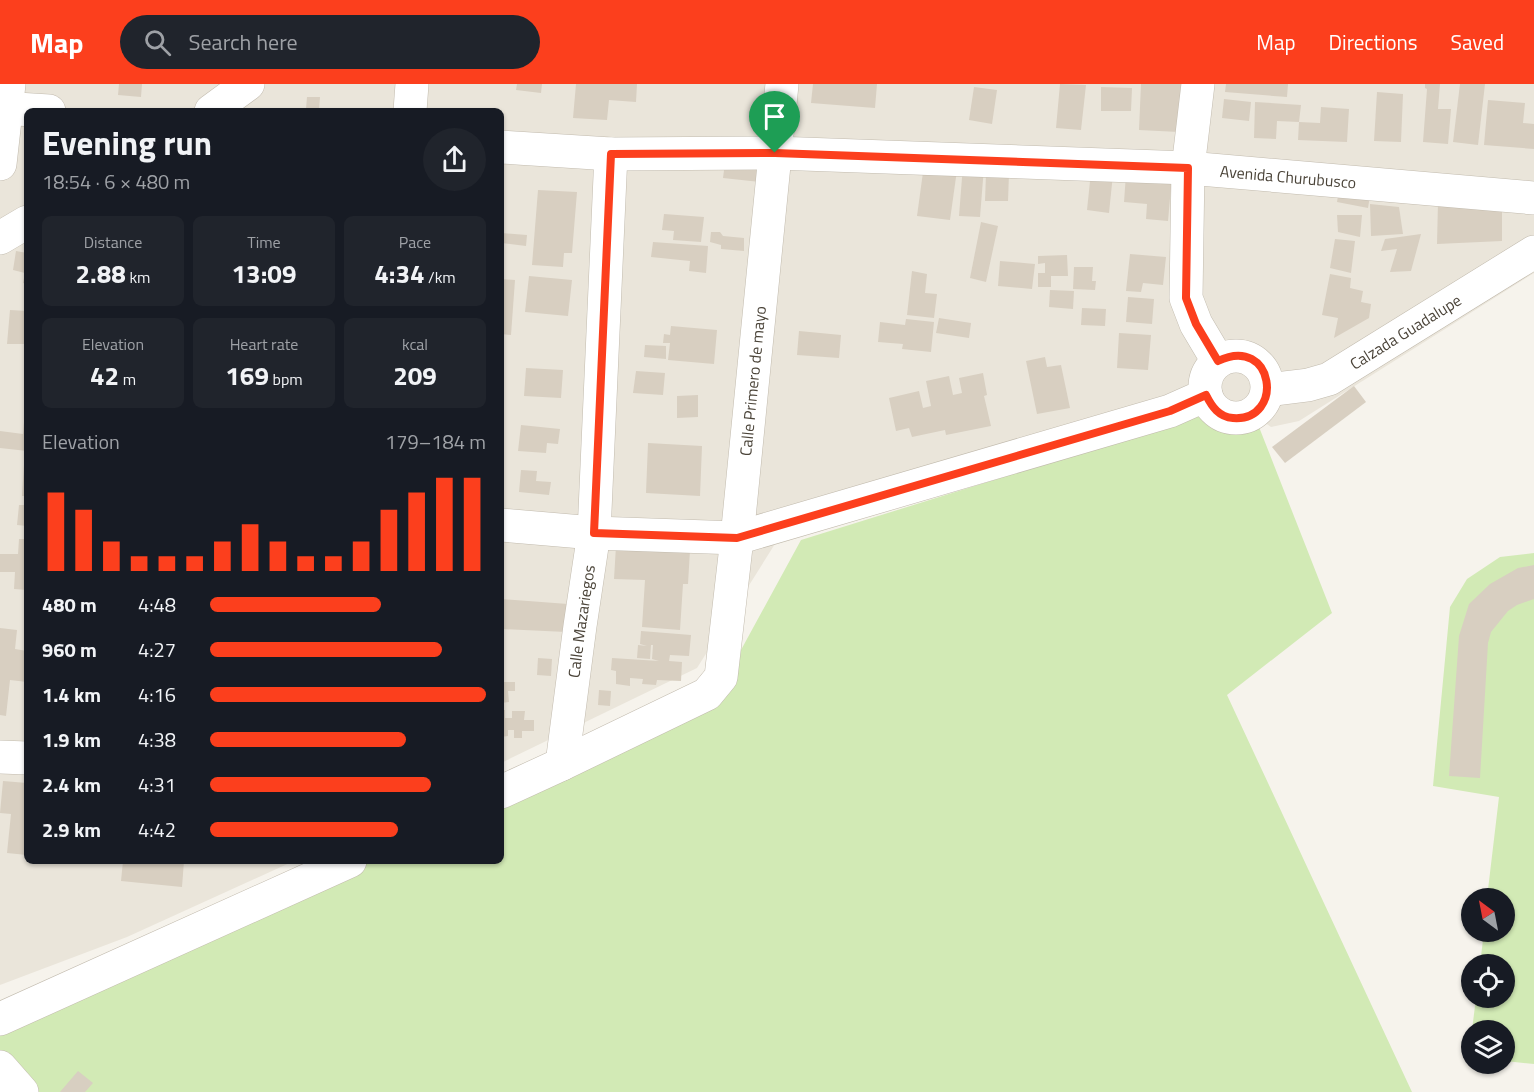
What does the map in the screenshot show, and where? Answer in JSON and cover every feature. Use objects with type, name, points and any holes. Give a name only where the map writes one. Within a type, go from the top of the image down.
[{"type":"street","points":[[215,108],[248,84]]},
{"type":"street","points":[[410,108],[412,84]]},
{"type":"street","name":"Calle Primero de mayo","points":[[562,764],[707,694],[721,677],[782,84]]},
{"type":"street","points":[[1198,84],[1188,168],[1186,298],[1196,324],[1218,361]]},
{"type":"street","points":[[0,164],[6,100],[37,108]]},
{"type":"street","name":"Avenida Churubusco","points":[[504,147],[611,154],[775,153],[1188,168],[1534,198]]},
{"type":"street","name":"Calle Mazariegos","points":[[562,764],[594,533],[611,154]]},
{"type":"street","points":[[0,238],[24,224]]},
{"type":"street","name":"Calzada Guadalupe","points":[[1268,390],[1308,385],[1329,379],[1534,252]]},
{"type":"street","points":[[1239,355],[1249,358],[1264,370],[1268,390],[1259,409],[1250,416],[1228,418],[1218,413],[1211,405],[1206,395],[1205,385],[1207,375],[1218,361],[1239,355]]},
{"type":"street","points":[[504,525],[594,533],[737,538],[1170,411],[1206,395]]},
{"type":"street","points":[[0,757],[24,758]]},
{"type":"street","points":[[504,791],[562,764]]},
{"type":"street","points":[[0,1019],[341,864]]},
{"type":"street","points":[[0,1066],[22,1092]]},
{"type":"shaded area","points":[[0,84],[1534,84],[1534,273],[1299,421],[1271,427],[1243,407],[1191,397],[785,528],[697,668],[504,762],[504,108],[24,108],[24,864],[287,864],[127,937],[0,985]]},
{"type":"green space","points":[[1188,406],[1259,427],[1332,613],[1227,695],[1412,1092],[0,1092],[0,1001],[328,864],[504,864],[504,785],[735,661],[801,540],[1010,475]]},
{"type":"green space","points":[[1534,553],[1534,1064],[1515,1062],[1515,1020],[1473,1020],[1475,1008],[1515,1008],[1515,954],[1481,954],[1483,942],[1515,942],[1515,888],[1488,888],[1499,797],[1433,786],[1450,607],[1467,579],[1500,557]]},
{"type":"building","points":[[119,84],[142,84],[141,97],[118,95]]},
{"type":"building","points":[[517,84],[542,84],[541,93],[516,90]]},
{"type":"building","points":[[576,84],[637,84],[636,102],[609,100],[607,120],[573,118]]},
{"type":"building","points":[[813,84],[877,84],[875,108],[811,103]]},
{"type":"building","points":[[1060,84],[1086,85],[1081,130],[1056,128]]},
{"type":"building","points":[[1141,84],[1181,84],[1179,132],[1139,130]]},
{"type":"building","points":[[1226,84],[1288,84],[1287,97],[1225,92]]},
{"type":"building","points":[[1425,84],[1440,84],[1438,109],[1451,109],[1448,144],[1423,142],[1427,89]]},
{"type":"building","points":[[1460,84],[1485,84],[1478,145],[1453,142]]},
{"type":"building","points":[[974,87],[997,90],[992,124],[969,120]]},
{"type":"building","points":[[1101,87],[1132,88],[1131,111],[1101,111]]},
{"type":"building","points":[[1377,92],[1403,94],[1401,142],[1374,141]]},
{"type":"building","points":[[307,97],[320,97],[319,108],[306,108]]},
{"type":"building","points":[[1224,99],[1251,102],[1249,121],[1222,118]]},
{"type":"building","points":[[1488,100],[1525,103],[1523,123],[1534,124],[1534,149],[1484,145]]},
{"type":"building","points":[[1255,102],[1301,105],[1299,122],[1277,121],[1276,139],[1254,138]]},
{"type":"building","points":[[1321,107],[1349,109],[1347,142],[1298,140],[1299,122],[1320,123]]},
{"type":"building","points":[[726,155],[763,159],[760,182],[723,178]]},
{"type":"building","points":[[924,165],[957,170],[950,220],[917,216]]},
{"type":"building","points":[[963,165],[984,167],[980,217],[959,216]]},
{"type":"building","points":[[1091,172],[1113,174],[1109,213],[1087,210]]},
{"type":"building","points":[[986,174],[1009,174],[1008,201],[985,201]]},
{"type":"building","points":[[1126,174],[1172,176],[1168,221],[1146,219],[1147,204],[1124,202]]},
{"type":"building","points":[[1340,183],[1371,189],[1368,208],[1337,202]]},
{"type":"building","points":[[538,190],[577,192],[572,253],[564,253],[563,267],[532,265]]},
{"type":"building","points":[[1502,201],[1502,241],[1437,244],[1438,202]]},
{"type":"building","points":[[1370,204],[1399,207],[1403,234],[1371,236]]},
{"type":"building","points":[[664,214],[704,217],[701,242],[673,240],[674,231],[662,230]]},
{"type":"building","points":[[1337,215],[1362,215],[1360,237],[1338,232]]},
{"type":"building","points":[[981,222],[998,226],[986,282],[970,278]]},
{"type":"building","points":[[711,232],[744,238],[744,251],[721,249],[721,245],[710,242]]},
{"type":"building","points":[[504,233],[527,235],[526,246],[504,243]]},
{"type":"building","points":[[1421,234],[1411,271],[1390,272],[1397,249],[1381,251],[1385,239]]},
{"type":"building","points":[[1335,239],[1355,241],[1351,273],[1330,268]]},
{"type":"building","points":[[653,242],[708,246],[706,273],[689,271],[690,261],[651,257]]},
{"type":"building","points":[[16,251],[24,252],[24,273],[13,270]]},
{"type":"building","points":[[1130,254],[1166,257],[1163,285],[1143,283],[1141,292],[1126,291]]},
{"type":"building","points":[[1067,255],[1068,276],[1051,276],[1051,287],[1038,287],[1038,273],[1045,273],[1045,263],[1038,264],[1038,256]]},
{"type":"building","points":[[1000,261],[1035,264],[1032,289],[998,286]]},
{"type":"building","points":[[1074,267],[1093,267],[1092,281],[1096,281],[1095,290],[1073,289]]},
{"type":"building","points":[[912,271],[927,274],[925,293],[937,294],[934,318],[907,315]]},
{"type":"building","points":[[1330,274],[1351,278],[1350,288],[1363,291],[1361,302],[1371,304],[1369,318],[1334,338],[1338,318],[1322,315]]},
{"type":"building","points":[[529,276],[572,280],[568,316],[525,312]]},
{"type":"building","points":[[504,279],[515,280],[511,335],[504,334]]},
{"type":"building","points":[[1050,290],[1074,291],[1073,309],[1049,307]]},
{"type":"building","points":[[1128,297],[1154,299],[1152,324],[1126,322]]},
{"type":"building","points":[[1082,308],[1106,309],[1105,326],[1081,325]]},
{"type":"building","points":[[10,310],[24,311],[24,344],[7,344]]},
{"type":"building","points":[[939,318],[971,323],[969,338],[936,333]]},
{"type":"building","points":[[906,319],[934,322],[931,352],[902,349],[903,344],[878,342],[880,322],[905,325]]},
{"type":"building","points":[[671,326],[717,330],[714,364],[668,360],[670,343],[663,343],[664,334],[670,335]]},
{"type":"building","points":[[799,331],[841,335],[839,358],[797,355]]},
{"type":"building","points":[[1119,333],[1151,335],[1148,370],[1117,368]]},
{"type":"building","points":[[645,345],[666,346],[666,359],[644,357]]},
{"type":"building","points":[[1045,357],[1047,367],[1061,365],[1070,408],[1037,414],[1026,361]]},
{"type":"building","points":[[526,368],[563,370],[561,398],[524,396]]},
{"type":"building","points":[[636,371],[665,373],[663,395],[633,393]]},
{"type":"building","points":[[983,373],[987,395],[984,396],[991,426],[946,435],[945,430],[912,437],[909,428],[896,431],[889,398],[919,391],[923,408],[931,406],[926,381],[949,376],[953,395],[962,393],[959,378]]},
{"type":"building","points":[[1354,386],[1366,402],[1285,463],[1272,447]]},
{"type":"building","points":[[698,395],[698,417],[677,418],[677,396]]},
{"type":"building","points":[[24,422],[24,451],[0,448],[0,431],[23,434]]},
{"type":"building","points":[[521,425],[560,429],[558,444],[547,443],[546,453],[518,451]]},
{"type":"building","points":[[648,443],[702,446],[700,496],[646,493]]},
{"type":"building","points":[[24,465],[24,496],[22,496]]},
{"type":"building","points":[[521,470],[537,471],[536,481],[551,482],[549,495],[519,492]]},
{"type":"building","points":[[19,505],[24,505],[24,526],[17,525]]},
{"type":"building","points":[[19,539],[24,539],[24,590],[14,589],[15,572],[0,572],[0,554],[18,554]]},
{"type":"building","points":[[616,546],[690,550],[688,584],[683,584],[680,630],[642,627],[645,580],[614,579]]},
{"type":"building","points":[[1534,565],[1534,599],[1508,611],[1491,632],[1488,643],[1480,778],[1449,776],[1459,636],[1469,604],[1490,584],[1518,568]]},
{"type":"building","points":[[504,599],[568,604],[566,632],[504,629]]},
{"type":"building","points":[[0,628],[17,630],[15,649],[24,650],[24,682],[10,680],[6,716],[0,715]]},
{"type":"building","points":[[641,631],[691,635],[689,656],[670,655],[669,661],[682,662],[681,681],[657,680],[656,685],[642,684],[643,679],[630,678],[630,686],[616,684],[616,671],[611,670],[612,658],[659,661],[652,659],[653,645],[651,645],[650,659],[637,658],[638,645],[647,646],[640,644]]},
{"type":"building","points":[[538,658],[552,659],[551,676],[537,675]]},
{"type":"building","points":[[504,682],[515,682],[515,691],[508,691],[509,702],[504,703]]},
{"type":"building","points":[[599,690],[611,691],[610,706],[598,705]]},
{"type":"building","points":[[504,710],[505,718],[512,718],[512,711],[525,711],[524,720],[534,720],[534,731],[522,731],[522,738],[514,738],[514,730],[508,730],[508,736],[504,737]]},
{"type":"building","points":[[3,781],[24,783],[24,855],[7,853],[11,814],[0,813]]},
{"type":"building","points":[[123,864],[184,864],[182,887],[121,881]]},
{"type":"building","points":[[78,1071],[93,1083],[85,1092],[60,1092]]},
{"type":"route","points":[[775,153],[1188,168],[1186,298],[1196,324],[1218,361],[1239,355],[1249,358],[1264,370],[1268,390],[1265,400],[1250,416],[1228,418],[1218,413],[1206,395],[1170,411],[737,538],[594,533],[611,154],[775,153]]}]
